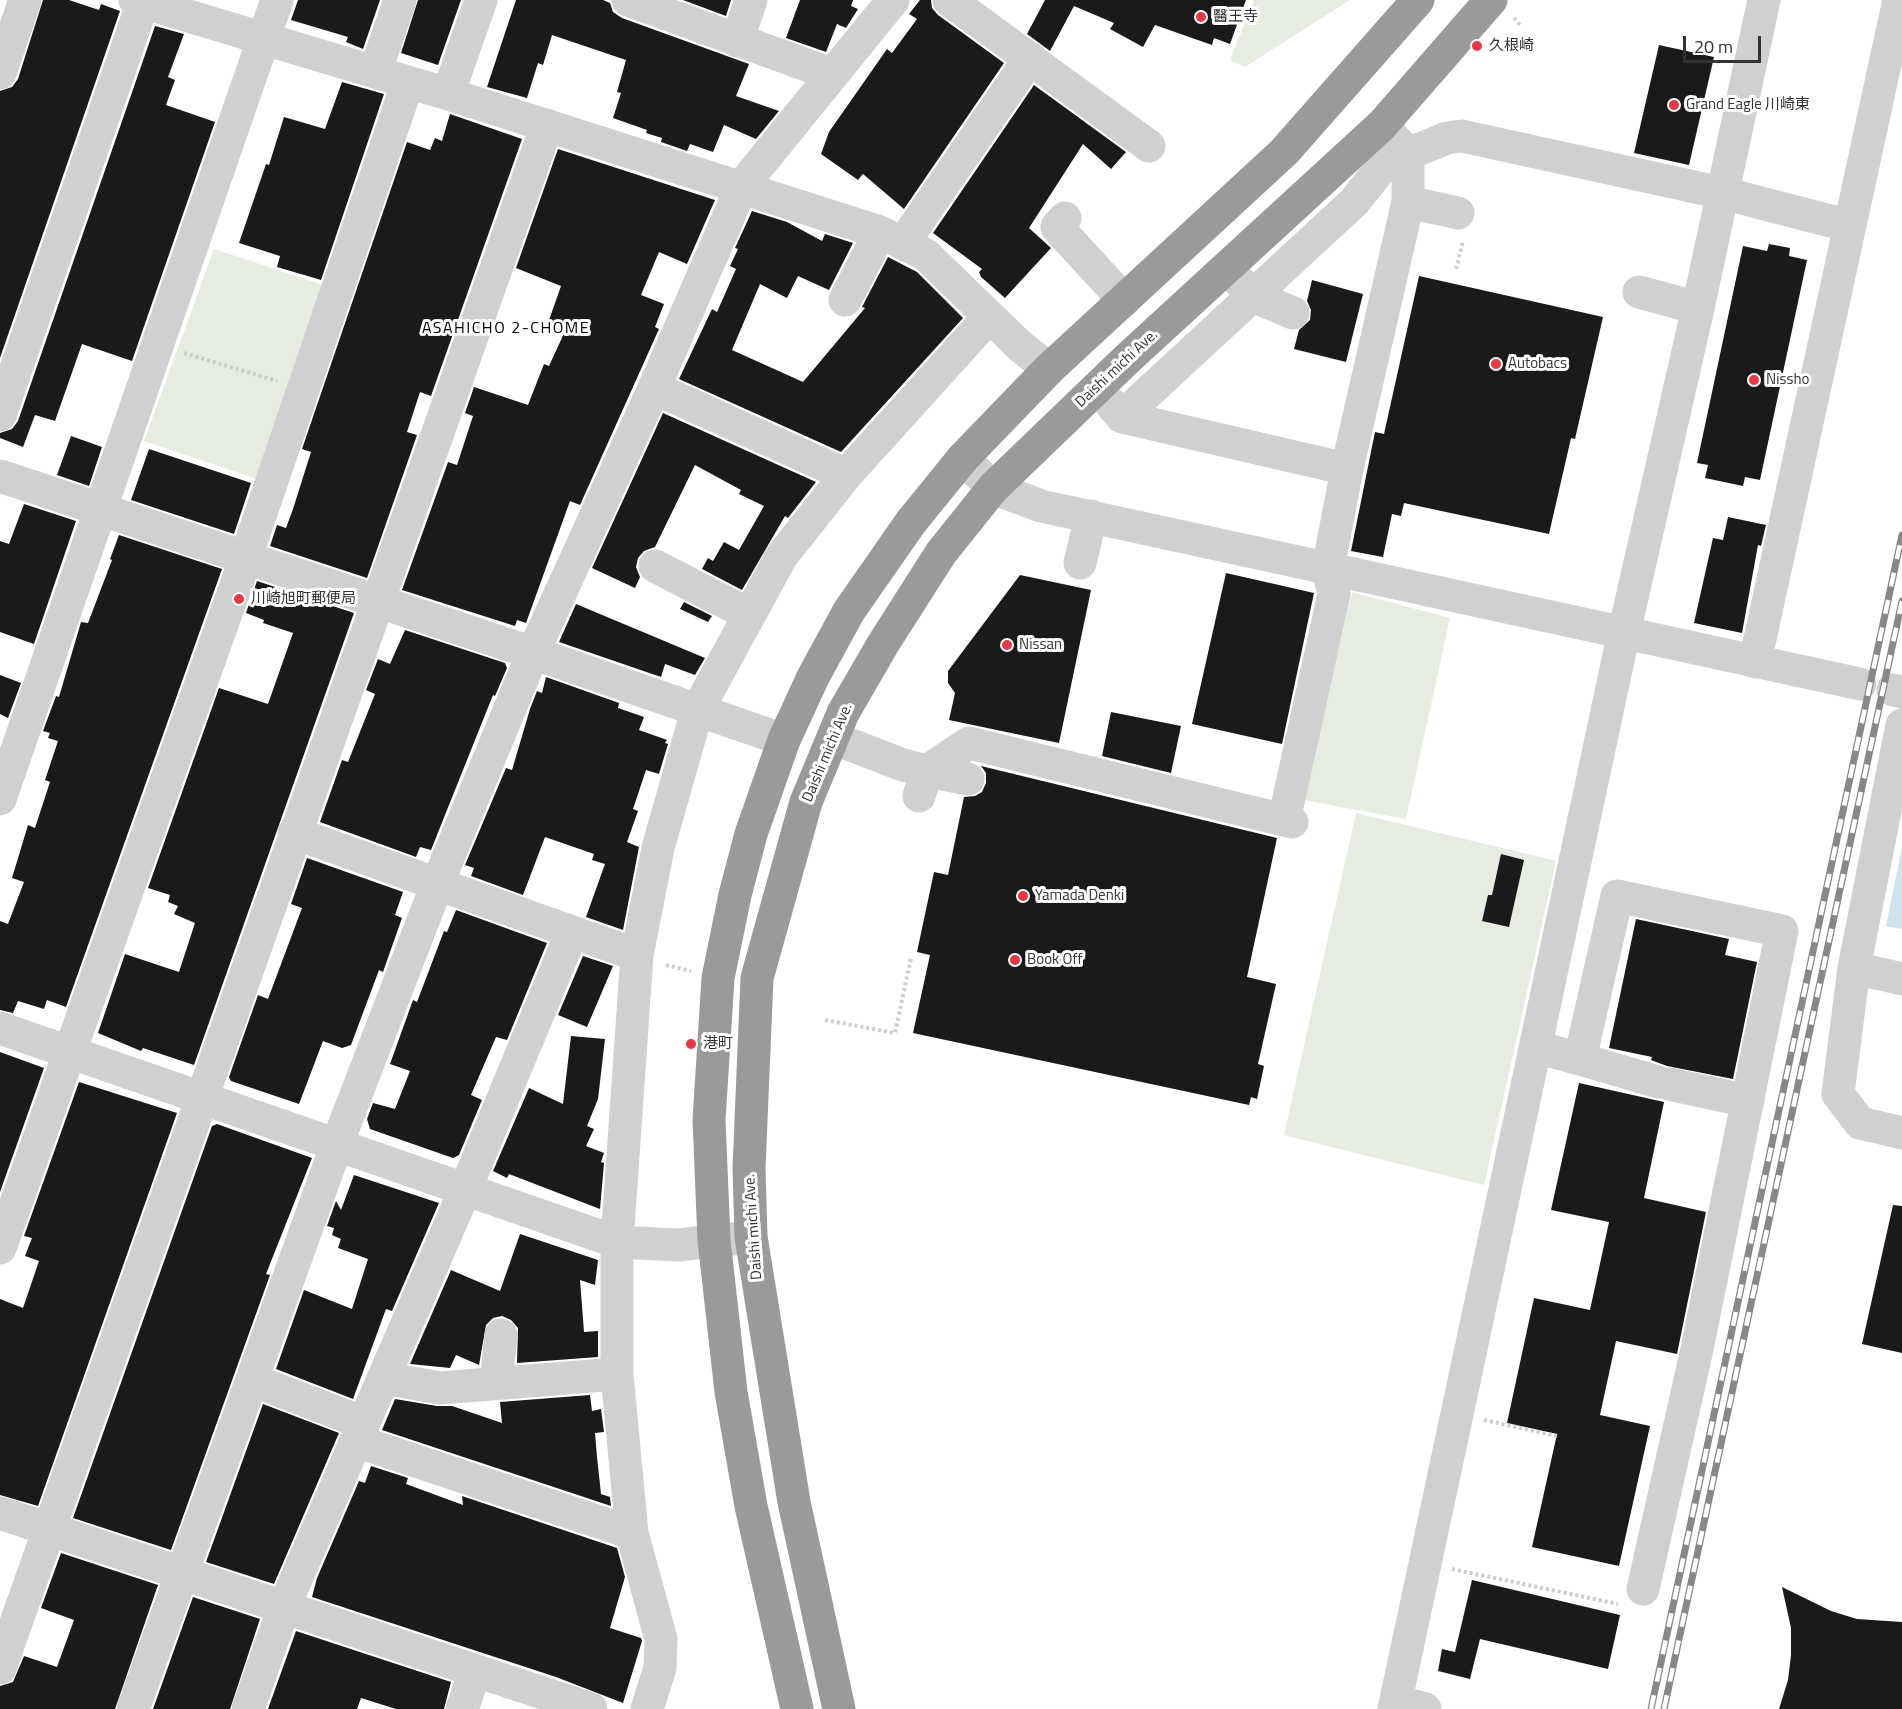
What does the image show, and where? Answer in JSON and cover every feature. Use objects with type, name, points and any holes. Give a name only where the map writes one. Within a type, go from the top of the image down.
[{"type":"highway","points":[[797,1709],[749,1495],[731,1392],[714,1239],[709,1120],[718,978],[735,895],[751,834],[784,740],[813,677],[849,610],[911,522],[963,458],[1049,369],[1284,152],[1418,0]]},
{"type":"highway","name":"Daishi michi Ave.","points":[[839,1709],[794,1502],[751,1237],[749,1168],[758,978],[806,802],[855,693],[930,571],[993,488],[1097,388],[1382,125],[1491,0]]},
{"type":"street","points":[[0,73],[25,0]]},
{"type":"street","points":[[0,800],[277,0]]},
{"type":"street","points":[[375,72],[400,0]]},
{"type":"street","points":[[448,94],[481,0]]},
{"type":"street","points":[[628,0],[831,74]]},
{"type":"street","points":[[737,40],[751,0]]},
{"type":"street","points":[[133,1709],[337,1144],[438,882],[533,653],[654,388],[742,186],[893,0]]},
{"type":"street","points":[[948,0],[1149,146]]},
{"type":"street","points":[[1405,1706],[1499,1157],[1536,1047],[1624,633],[1698,308],[1764,0]]},
{"type":"street","points":[[1755,662],[1899,0]]},
{"type":"street","points":[[0,415],[139,1],[264,37],[742,186],[892,237],[926,255],[989,317],[1049,369]]},
{"type":"street","points":[[845,300],[1030,58]]},
{"type":"street","points":[[0,1248],[246,557],[408,82]]},
{"type":"street","points":[[0,1668],[294,833],[547,125]]},
{"type":"street","points":[[923,783],[969,743],[1288,821],[1334,594],[1328,569],[1347,469],[1408,202],[1399,156],[1382,125]]},
{"type":"street","points":[[1128,411],[1354,202],[1399,156],[1447,138],[1462,136],[1722,193],[1850,226]]},
{"type":"street","points":[[1408,202],[1458,213]]},
{"type":"street","points":[[1065,218],[1057,227],[1124,300]]},
{"type":"street","points":[[1227,268],[1253,296],[1293,313]]},
{"type":"street","points":[[1639,292],[1698,308]]},
{"type":"street","points":[[647,1709],[660,1668],[661,1639],[632,1533],[617,1374],[617,1242],[637,955],[658,848],[697,711],[781,557],[846,475],[989,317]]},
{"type":"street","points":[[654,388],[846,475]]},
{"type":"street","points":[[1097,388],[1122,417],[1347,469]]},
{"type":"street","points":[[963,458],[993,488],[1041,506],[1860,684]]},
{"type":"street","points":[[0,476],[377,600],[784,740]]},
{"type":"street","points":[[1080,563],[1091,516]]},
{"type":"street","points":[[655,566],[748,614]]},
{"type":"street","points":[[1902,725],[1854,968],[1838,1094],[1860,1123],[1902,1133]]},
{"type":"street","points":[[833,738],[903,765],[923,783],[968,779]]},
{"type":"street","points":[[294,833],[438,882],[637,955]]},
{"type":"street","points":[[1580,1059],[1617,896],[1782,931],[1697,1348],[1636,1598]]},
{"type":"street","points":[[248,1709],[284,1607],[465,1190],[572,932]]},
{"type":"street","points":[[1854,968],[1902,979]]},
{"type":"street","points":[[0,1028],[617,1242],[678,1245],[714,1239],[751,1237]]},
{"type":"street","points":[[1536,1047],[1663,1083],[1748,1101]]},
{"type":"street","points":[[496,1383],[501,1335]]},
{"type":"street","points":[[383,1378],[440,1388],[617,1374]]},
{"type":"street","points":[[252,1380],[360,1432],[632,1533]]},
{"type":"street","points":[[0,1513],[591,1709]]},
{"type":"street","points":[[462,1709],[475,1672]]},
{"type":"path","points":[[186,353],[284,383]]},
{"type":"path","points":[[637,955],[718,978]]},
{"type":"path","points":[[825,1020],[895,1033],[911,958]]},
{"type":"path","points":[[1474,1418],[1557,1436]]},
{"type":"path","points":[[1443,1567],[1636,1598]]},
{"type":"shaded area","points":[[1254,0],[1350,0],[1245,67],[1230,60]]},
{"type":"shaded area","points":[[214,249],[332,288],[263,481],[144,441]]},
{"type":"shaded area","points":[[1352,592],[1450,618],[1406,819],[1304,800]]},
{"type":"shaded area","points":[[1356,813],[1556,861],[1484,1185],[1284,1135]]},
{"type":"water","points":[[1902,847],[1902,929],[1886,926]]},
{"type":"building","points":[[43,0],[69,0],[99,10],[101,4],[120,11],[0,358],[0,91],[12,87],[18,79]]},
{"type":"building","points":[[298,0],[380,0],[363,49],[346,42],[348,37],[291,20]]},
{"type":"building","points":[[418,0],[461,0],[438,65],[401,53]]},
{"type":"building","points":[[516,0],[603,0],[610,3],[613,12],[622,18],[749,64],[736,96],[779,111],[756,139],[724,125],[713,152],[690,144],[687,151],[661,142],[662,138],[646,133],[647,130],[613,118],[621,93],[617,92],[626,60],[552,35],[543,65],[538,63],[527,98],[487,87]]},
{"type":"building","points":[[683,0],[731,0],[726,16]]},
{"type":"building","points":[[800,0],[853,0],[851,6],[858,9],[846,28],[837,24],[826,52],[786,38]]},
{"type":"building","points":[[920,0],[931,0],[932,8],[938,15],[1004,63],[904,209],[863,174],[858,180],[821,154],[829,132],[887,49],[892,53],[917,19],[909,14]]},
{"type":"building","points":[[1045,0],[1246,0],[1230,44],[1214,38],[1212,45],[1155,25],[1143,47],[1110,29],[1114,23],[1074,6],[1050,51],[1027,34]]},
{"type":"building","points":[[155,26],[184,34],[168,77],[175,80],[166,105],[215,122],[132,361],[82,344],[55,421],[35,415],[23,447],[0,438],[0,433],[12,429],[18,421]]},
{"type":"building","name":"Grand Eagle 川崎東","points":[[1659,45],[1714,57],[1689,165],[1634,153]]},
{"type":"building","points":[[342,82],[384,94],[321,280],[277,267],[280,256],[239,243],[266,164],[269,165],[284,117],[325,129]]},
{"type":"building","points":[[1034,85],[1126,152],[1111,169],[1083,144],[1029,228],[1051,248],[1005,298],[981,277],[979,272],[982,269],[933,233]]},
{"type":"building","points":[[450,114],[522,139],[431,396],[420,392],[407,432],[417,435],[367,578],[270,546],[277,525],[286,528],[293,509],[311,452],[302,449],[407,142],[430,150],[435,138],[442,141]]},
{"type":"building","points":[[558,149],[715,200],[687,264],[659,252],[641,295],[664,304],[655,327],[659,329],[580,505],[570,501],[526,623],[517,620],[515,626],[402,590],[448,462],[457,465],[473,416],[465,413],[474,387],[528,405],[544,364],[549,366],[566,329],[548,323],[561,286],[516,268]]},
{"type":"building","points":[[752,211],[787,222],[822,241],[825,234],[853,243],[829,290],[798,276],[787,298],[760,284],[732,350],[803,382],[865,308],[862,307],[888,257],[917,272],[963,318],[841,452],[679,379],[712,309],[717,312],[736,269],[730,266],[738,249],[735,248]]},
{"type":"building","points":[[1769,244],[1790,248],[1789,256],[1807,260],[1760,480],[1745,477],[1743,486],[1705,478],[1708,465],[1697,463],[1743,246],[1767,251]]},
{"type":"building","points":[[1419,276],[1603,317],[1575,439],[1571,438],[1549,534],[1404,503],[1401,516],[1392,514],[1383,557],[1351,551],[1375,432],[1384,434]]},
{"type":"building","points":[[1312,280],[1363,294],[1346,362],[1294,349],[1299,330],[1310,320],[1311,310],[1307,301]]},
{"type":"building","points":[[663,413],[816,482],[788,518],[785,516],[742,590],[702,569],[708,558],[713,561],[724,542],[739,550],[764,506],[739,494],[741,490],[695,465],[655,547],[644,551],[638,558],[636,567],[640,577],[635,588],[592,568]]},
{"type":"building","points":[[71,436],[102,447],[89,486],[57,475]]},
{"type":"building","points":[[149,449],[251,483],[234,534],[131,500]]},
{"type":"building","points":[[24,504],[76,521],[34,644],[0,632],[0,541],[9,544]]},
{"type":"building","points":[[1728,517],[1766,525],[1761,546],[1758,545],[1742,633],[1694,623],[1713,538],[1723,540]]},
{"type":"building","points":[[119,535],[222,569],[66,1007],[47,1000],[44,1009],[18,1001],[13,1013],[0,1010],[0,921],[8,924],[24,882],[12,878],[28,825],[35,828],[50,782],[45,780],[58,741],[48,738],[50,733],[43,731],[56,696],[59,697],[81,622],[88,623]]},
{"type":"building","points":[[1226,573],[1314,593],[1282,744],[1192,724]]},
{"type":"building","points":[[1020,575],[1091,590],[1059,743],[949,720],[955,693],[948,683],[948,671]]},
{"type":"building","points":[[257,581],[354,613],[194,1065],[143,1048],[141,1051],[98,1033],[125,954],[179,972],[195,923],[174,914],[178,906],[168,902],[170,895],[148,888],[219,688],[268,704],[293,633],[263,623],[264,620],[246,613]]},
{"type":"building","points":[[684,602],[712,616],[708,622],[680,609]]},
{"type":"building","points":[[576,604],[705,658],[695,675],[665,664],[661,677],[559,642]]},
{"type":"building","points":[[405,630],[505,663],[507,668],[495,696],[493,695],[431,850],[420,847],[416,857],[320,822],[342,760],[348,762],[375,694],[366,690],[378,659],[390,664]]},
{"type":"building","points":[[0,675],[21,683],[8,718],[0,714]]},
{"type":"building","points":[[546,677],[619,703],[618,708],[644,717],[639,730],[667,740],[665,743],[668,744],[659,774],[646,770],[633,809],[638,811],[627,842],[639,847],[623,930],[586,917],[605,864],[592,860],[594,854],[545,837],[523,895],[471,876],[474,868],[465,865],[506,768],[512,770],[530,709],[537,691],[542,693]]},
{"type":"building","points":[[1111,712],[1181,726],[1171,773],[1102,756]]},
{"type":"building","points":[[981,766],[1277,838],[1247,977],[1276,984],[1258,1064],[1264,1066],[1257,1099],[1251,1097],[1249,1105],[913,1033],[930,955],[917,952],[934,872],[948,875],[964,797],[975,796],[982,792],[986,783],[986,773]]},
{"type":"building","points":[[1501,854],[1524,860],[1509,927],[1482,921],[1488,895],[1492,895]]},
{"type":"building","points":[[307,858],[403,892],[395,915],[402,918],[383,972],[379,970],[351,1045],[342,1048],[323,1041],[299,1104],[231,1081],[229,1077],[258,995],[268,999],[302,908],[291,904]]},
{"type":"building","points":[[456,910],[547,943],[507,1040],[496,1037],[471,1095],[482,1100],[459,1155],[453,1158],[370,1129],[367,1119],[373,1103],[395,1109],[410,1071],[390,1064],[413,1000],[417,1002],[444,931],[447,932]]},
{"type":"building","points":[[1636,919],[1729,939],[1725,955],[1757,962],[1733,1079],[1667,1066],[1651,1060],[1652,1057],[1609,1048]]},
{"type":"building","points":[[583,956],[613,966],[587,1027],[558,1015]]},
{"type":"building","points":[[571,1036],[605,1039],[598,1099],[587,1126],[594,1129],[586,1146],[604,1153],[601,1162],[604,1163],[600,1209],[509,1174],[507,1178],[493,1171],[529,1088],[563,1104]]},
{"type":"building","points":[[0,1052],[44,1068],[0,1192]]},
{"type":"building","points":[[79,1082],[177,1113],[38,1506],[0,1495],[0,1299],[23,1308],[39,1261],[25,1256],[32,1238],[24,1236]]},
{"type":"building","points":[[1579,1083],[1664,1102],[1644,1198],[1706,1212],[1677,1354],[1616,1341],[1600,1415],[1650,1426],[1619,1566],[1532,1547],[1557,1434],[1507,1423],[1534,1298],[1590,1310],[1609,1222],[1551,1210]]},
{"type":"building","points":[[217,1124],[312,1158],[266,1274],[270,1275],[171,1550],[73,1518],[212,1126]]},
{"type":"building","points":[[354,1175],[439,1203],[392,1311],[386,1309],[353,1399],[276,1369],[304,1290],[352,1309],[368,1259],[338,1248],[341,1239],[332,1235],[334,1228],[327,1226],[336,1201],[341,1210]]},
{"type":"building","points":[[1893,1205],[1902,1206],[1902,1353],[1862,1344]]},
{"type":"building","points":[[520,1234],[598,1260],[595,1285],[580,1280],[584,1332],[598,1331],[598,1357],[517,1363],[518,1328],[511,1320],[502,1316],[493,1318],[486,1325],[479,1365],[456,1355],[450,1368],[410,1364],[451,1270],[500,1291]]},
{"type":"building","points":[[590,1395],[592,1411],[601,1409],[604,1432],[595,1433],[597,1457],[601,1494],[610,1497],[611,1506],[382,1430],[395,1399],[437,1406],[452,1406],[502,1423],[500,1402]]},
{"type":"building","points":[[263,1404],[339,1433],[274,1584],[206,1562]]},
{"type":"building","points":[[371,1466],[408,1478],[406,1484],[463,1505],[462,1496],[617,1548],[625,1577],[610,1628],[641,1638],[642,1641],[623,1703],[556,1677],[312,1597],[317,1578],[359,1481],[365,1483]]},
{"type":"building","points":[[61,1553],[158,1585],[115,1709],[0,1709],[0,1686],[13,1682],[24,1656],[57,1667],[74,1620],[41,1608]]},
{"type":"building","points":[[1472,1580],[1620,1615],[1608,1669],[1480,1639],[1470,1679],[1438,1671],[1442,1649],[1455,1652]]},
{"type":"building","points":[[1782,1587],[1831,1611],[1857,1619],[1902,1622],[1902,1709],[1779,1709],[1788,1680],[1791,1655],[1791,1628]]},
{"type":"building","points":[[193,1597],[260,1619],[230,1709],[153,1709]]},
{"type":"building","points":[[296,1631],[451,1682],[444,1709],[396,1709],[361,1698],[357,1709],[268,1709]]},
{"type":"railway","points":[[1651,1709],[1902,535]]},
{"type":"railway","points":[[1664,1709],[1902,601]]},
{"type":"place","name":"醫王寺","points":[[1201,17]]},
{"type":"place","name":"久根崎","points":[[1477,46]]},
{"type":"place","name":"Grand Eagle 川崎東","points":[[1674,105]]},
{"type":"place","name":"Autobacs","points":[[1496,364]]},
{"type":"place","name":"Nissho","points":[[1754,380]]},
{"type":"place","name":"川崎旭町郵便局","points":[[239,599]]},
{"type":"place","name":"Nissan","points":[[1007,645]]},
{"type":"place","name":"Yamada Denki","points":[[1023,896]]},
{"type":"place","name":"Book Off","points":[[1015,960]]},
{"type":"place","name":"港町","points":[[691,1044]]},
{"type":"district","name":"ASAHICHO 2-CHOME","points":[[506,329]]}]
